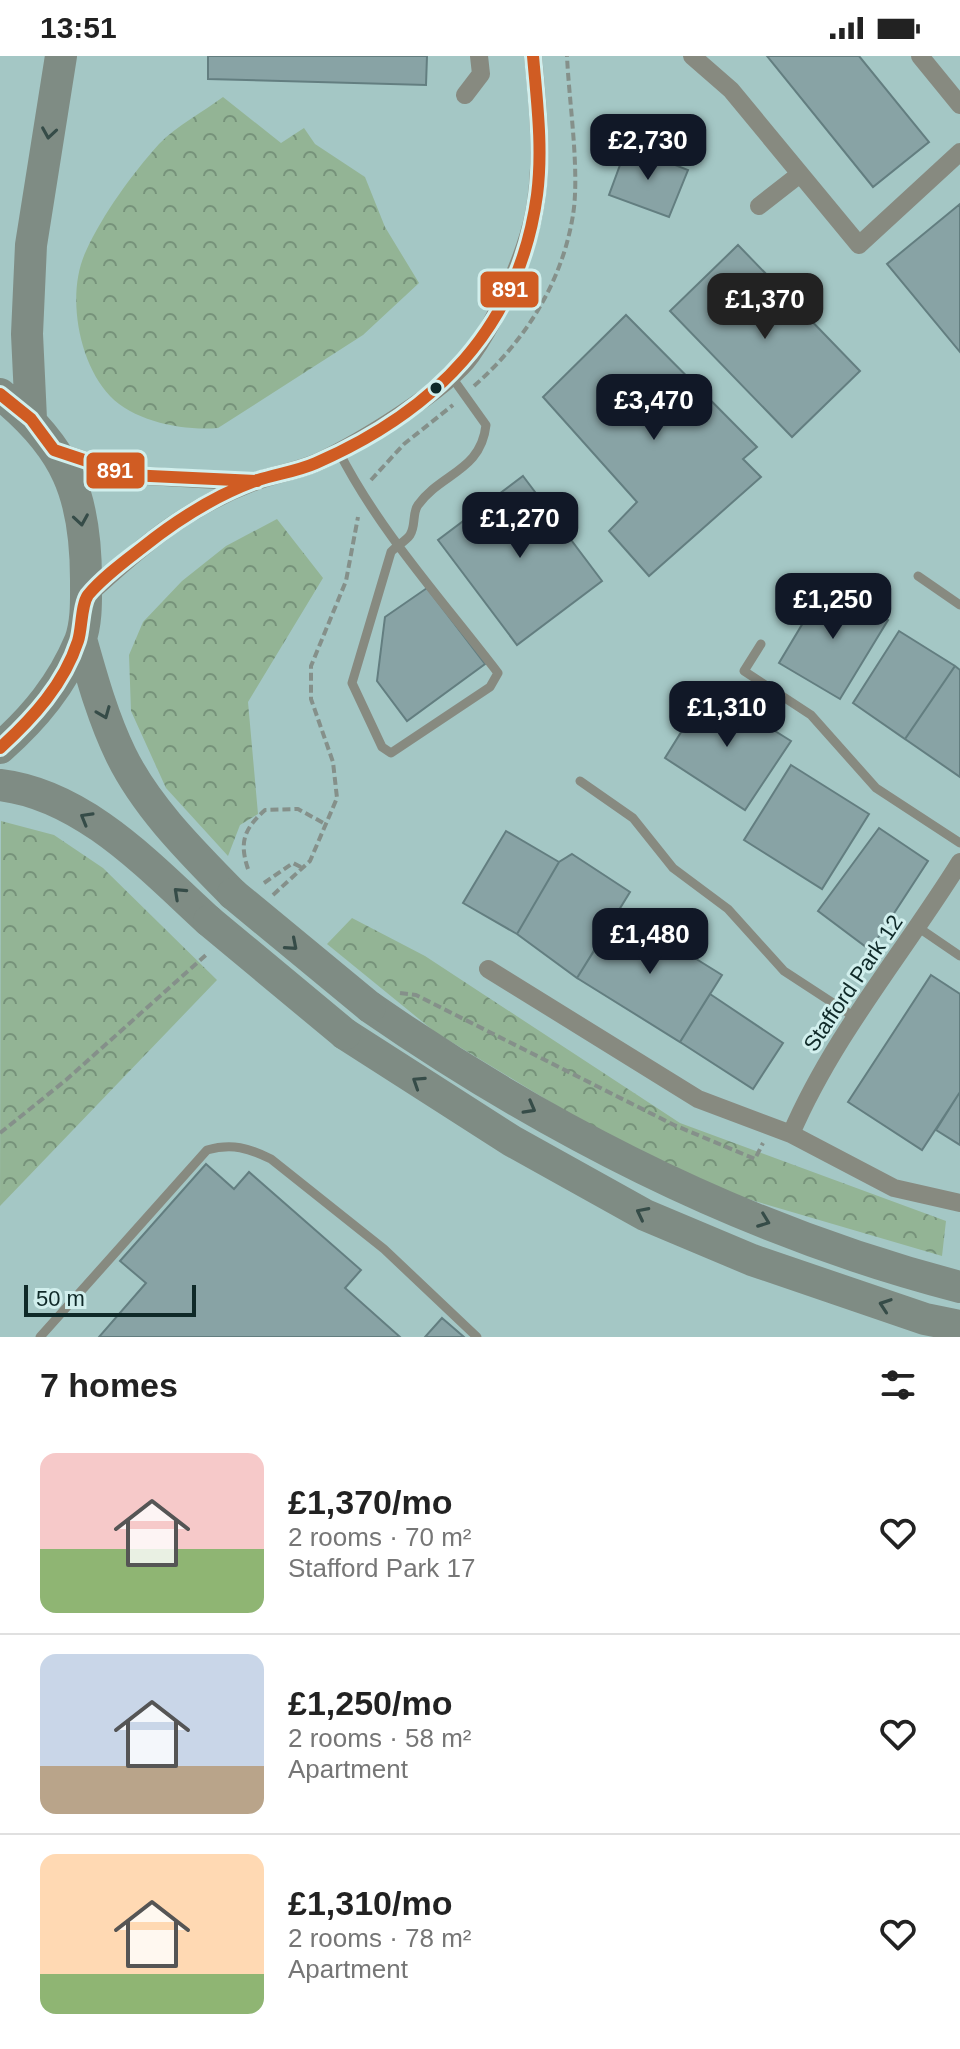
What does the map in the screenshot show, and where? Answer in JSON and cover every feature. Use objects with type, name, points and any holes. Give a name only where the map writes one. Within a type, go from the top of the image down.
[{"type":"highway","points":[[31,419],[27,334],[31,245],[61,56]]},
{"type":"highway","points":[[0,394],[31,419],[76,487],[86,548],[86,597],[81,639],[40,710],[0,748]]},
{"type":"highway","points":[[81,639],[95,691],[122,757],[179,839],[248,887],[370,1007],[441,1057],[664,1181],[782,1228],[960,1287]]},
{"type":"highway","points":[[0,785],[16,787],[88,818],[148,865],[210,936],[345,1034],[512,1141],[645,1215],[752,1260],[925,1319],[960,1326]]},
{"type":"street","points":[[465,95],[481,74],[479,56]]},
{"type":"street","points":[[86,597],[150,537],[189,513],[253,482],[317,462],[408,409],[471,357],[523,258],[535,212],[540,142],[533,56]]},
{"type":"street","points":[[692,56],[731,90],[859,245],[960,152]]},
{"type":"street","points":[[920,56],[958,98]]},
{"type":"street","points":[[759,206],[800,174]]},
{"type":"street","points":[[54,450],[129,475],[253,482]]},
{"type":"street","name":"Stafford Park 12","points":[[791,1134],[806,1099],[856,1018],[919,928],[960,862]]},
{"type":"street","points":[[488,969],[698,1099],[791,1134],[894,1188],[960,1203]]},
{"type":"lane","points":[[338,450],[361,494],[400,543],[498,673],[490,687],[391,753],[382,747],[352,683],[391,552],[400,543],[410,534],[416,507],[478,455],[485,435],[486,425],[451,376]]},
{"type":"lane","points":[[918,576],[960,605]]},
{"type":"lane","points":[[761,644],[744,671],[811,715],[876,788],[960,843]]},
{"type":"lane","points":[[580,781],[633,818],[673,868],[728,909],[784,971],[856,1018]]},
{"type":"lane","points":[[919,928],[960,956]]},
{"type":"lane","points":[[40,1337],[207,1150],[226,1145],[251,1149],[271,1159],[384,1249],[477,1337]]},
{"type":"path","points":[[269,899],[310,861],[337,798],[333,762],[311,699],[311,666],[346,581],[361,494]]},
{"type":"path","points":[[303,868],[293,863],[248,887],[241,847],[248,826],[265,810],[298,809],[327,825]]},
{"type":"path","points":[[0,1133],[66,1080],[210,936]]},
{"type":"path","points":[[416,995],[674,1125],[755,1159]]},
{"type":"green space","points":[[223,97],[281,143],[304,128],[315,144],[365,177],[385,227],[419,283],[363,335],[218,428],[190,428],[146,418],[120,405],[110,396],[99,382],[83,346],[78,326],[77,287],[80,268],[93,237],[139,168],[166,137]]},
{"type":"green space","points":[[277,519],[323,578],[248,702],[258,814],[240,825],[228,856],[166,788],[131,711],[129,655],[143,622],[182,581],[226,546]]},
{"type":"green space","points":[[1,821],[54,835],[103,868],[217,980],[0,1206]]},
{"type":"green space","points":[[352,918],[425,956],[680,1123],[946,1221],[942,1256],[741,1197],[608,1137],[435,1032],[327,944]]},
{"type":"building","points":[[208,56],[427,56],[426,85],[208,79]]},
{"type":"building","points":[[767,56],[859,56],[929,142],[873,187]]},
{"type":"building","points":[[627,146],[688,170],[669,217],[609,195]]},
{"type":"building","points":[[960,204],[960,352],[887,264]]},
{"type":"building","points":[[738,245],[860,371],[792,437],[670,311]]},
{"type":"building","points":[[626,315],[757,447],[743,459],[761,477],[649,576],[609,531],[637,502],[543,397]]},
{"type":"building","points":[[523,476],[602,581],[517,645],[438,540]]},
{"type":"building","points":[[827,583],[888,620],[840,699],[779,663]]},
{"type":"building","points":[[427,588],[485,664],[407,721],[377,681],[385,617]]},
{"type":"building","points":[[899,631],[955,666],[905,739],[853,703]]},
{"type":"building","points":[[955,666],[960,670],[960,777],[905,739]]},
{"type":"building","points":[[708,689],[791,741],[745,810],[665,758]]},
{"type":"building","points":[[791,765],[869,814],[822,889],[744,840]]},
{"type":"building","points":[[879,828],[928,861],[870,950],[818,911]]},
{"type":"building","points":[[506,831],[559,862],[517,934],[463,903]]},
{"type":"building","points":[[572,854],[630,892],[577,978],[517,934],[559,862]]},
{"type":"building","points":[[619,911],[722,975],[680,1042],[577,978]]},
{"type":"building","points":[[931,975],[960,994],[960,1092],[922,1150],[848,1102]]},
{"type":"building","points":[[710,994],[783,1043],[753,1089],[680,1042]]},
{"type":"building","points":[[960,1092],[960,1145],[936,1130]]},
{"type":"building","points":[[206,1164],[234,1189],[249,1172],[361,1270],[345,1288],[400,1337],[99,1337],[146,1283],[120,1261]]},
{"type":"building","points":[[442,1318],[464,1337],[425,1337]]},
{"type":"transit line","name":"891","points":[[0,748],[24,725],[65,672],[78,641],[86,599],[114,570],[170,527],[212,500],[258,480],[309,466],[359,442],[398,418],[433,390],[464,359],[491,325],[512,286],[527,243],[537,195],[539,126],[533,56]]},
{"type":"transit line","name":"891","points":[[0,394],[31,419],[54,450],[129,475],[257,481]]}]
